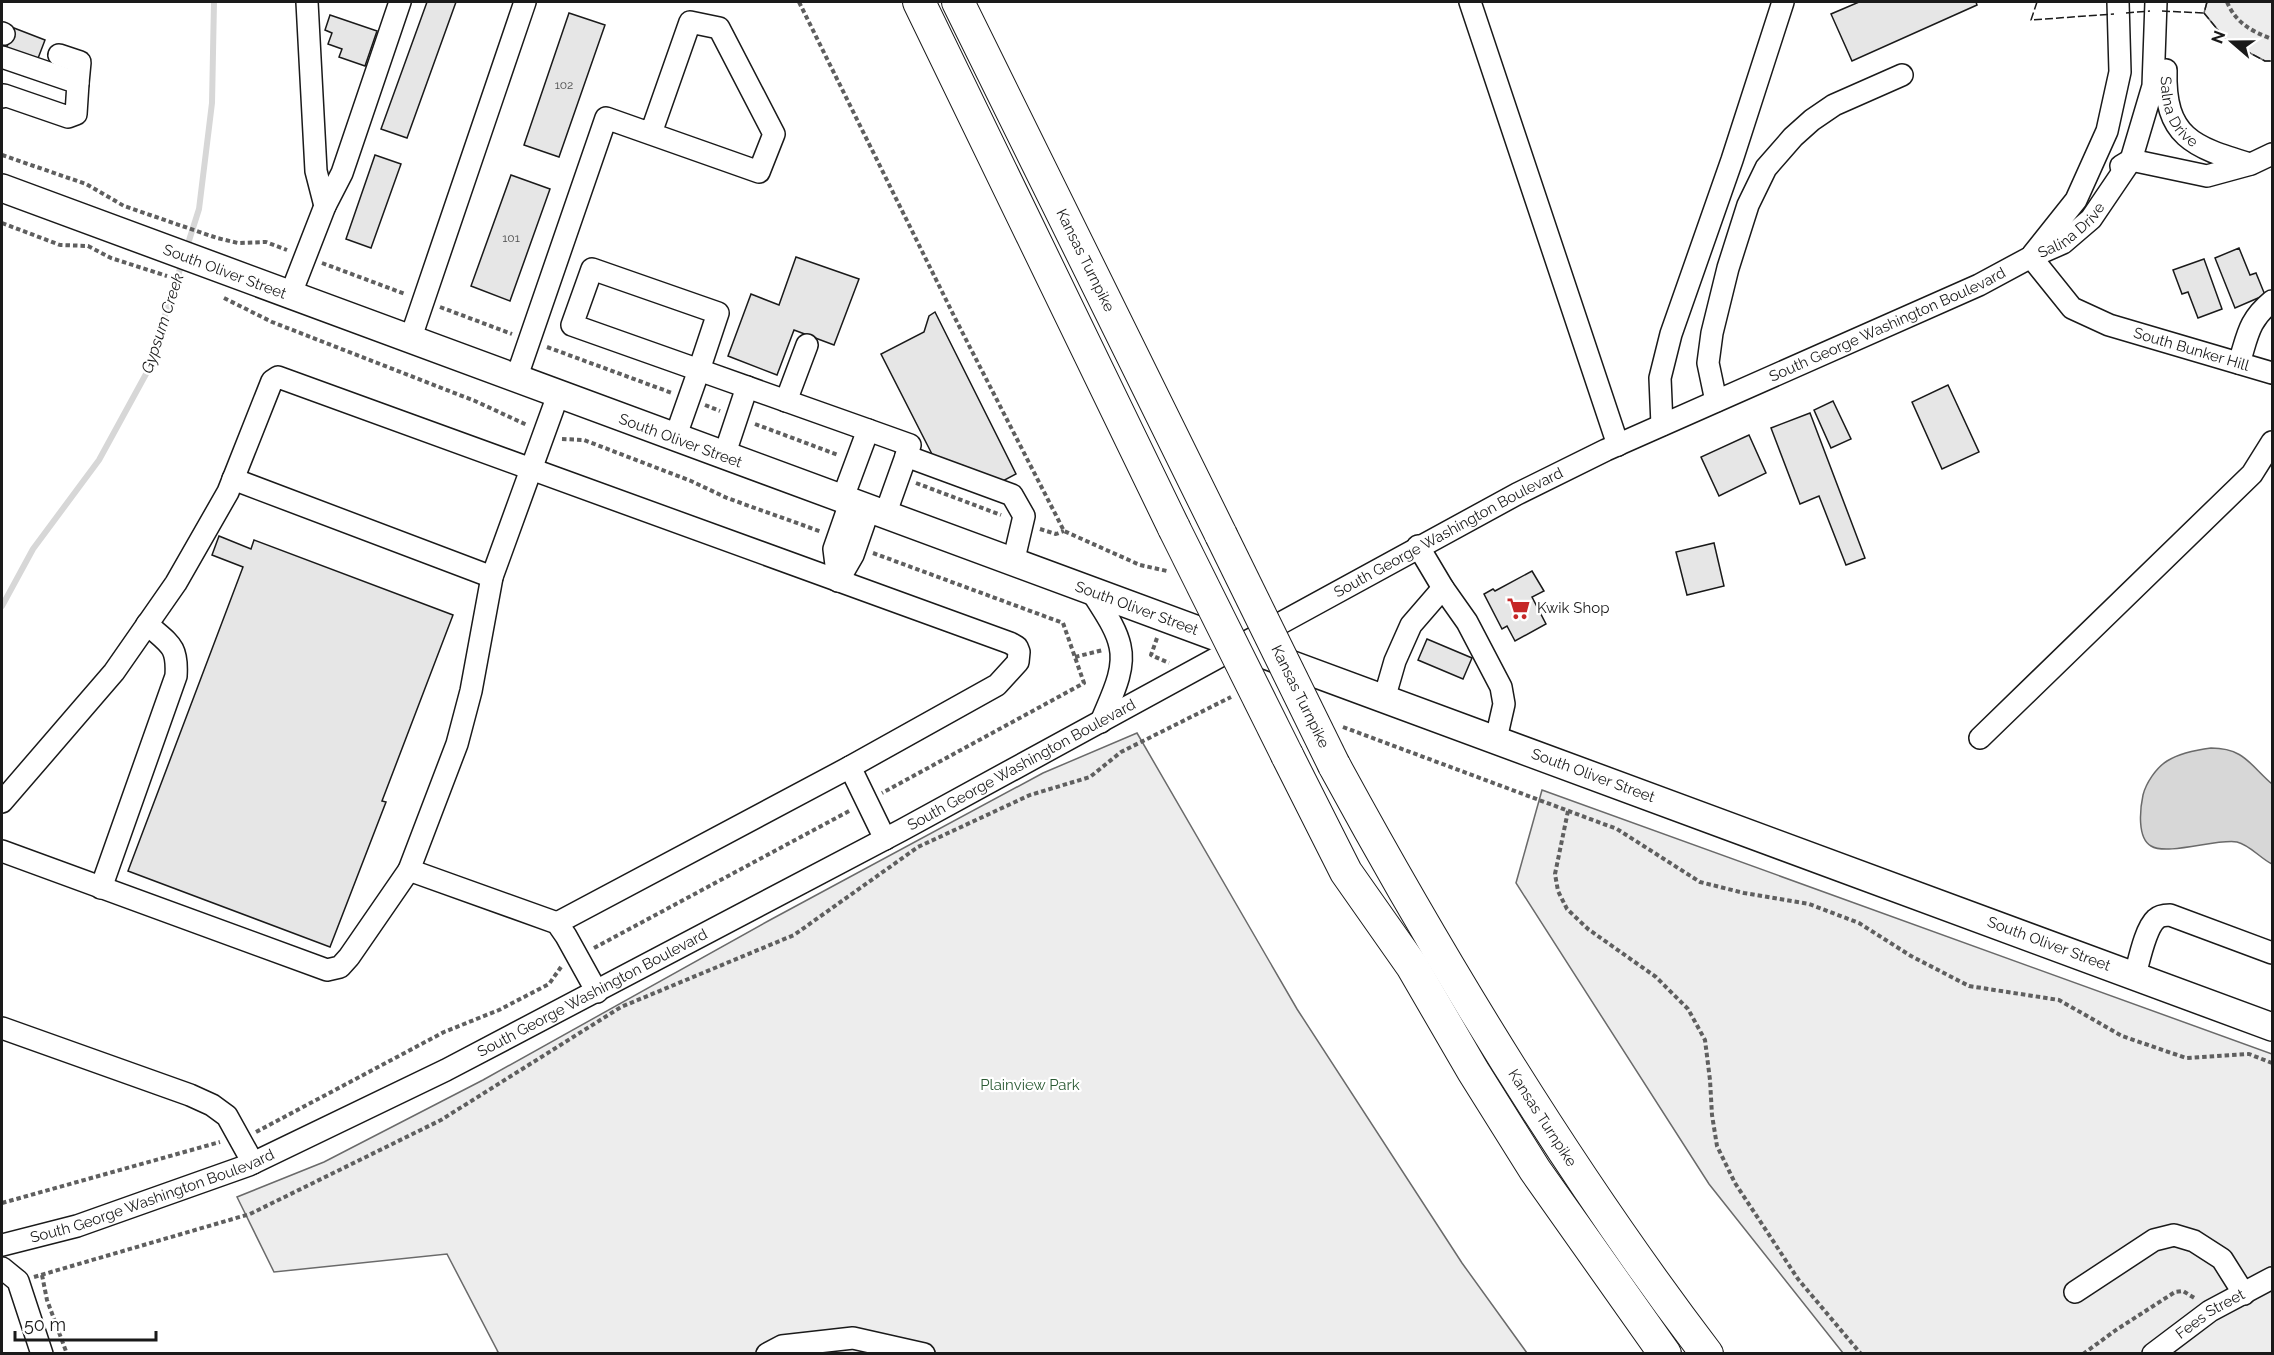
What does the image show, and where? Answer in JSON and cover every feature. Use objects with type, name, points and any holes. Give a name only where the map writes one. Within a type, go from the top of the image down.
[{"type":"highway","points":[[919,2],[1174,528],[1346,872],[1412,966],[1473,1071],[1535,1170],[1665,1353]]},
{"type":"highway","name":"Kansas Turnpike","points":[[958,2],[1334,765],[1386,861],[1509,1065],[1583,1179],[1707,1353]]},
{"type":"main road","name":"South Oliver Street","points":[[2,188],[1013,563],[1773,840],[2272,1027]]},
{"type":"street","points":[[307,2],[316,171],[325,206]]},
{"type":"street","points":[[290,296],[325,206],[342,173],[400,2]]},
{"type":"street","points":[[410,340],[525,2]]},
{"type":"street","points":[[1470,2],[1617,445]]},
{"type":"street","points":[[1662,425],[1660,378],[1671,334],[1732,160],[1783,2]]},
{"type":"street","name":"Salina Drive","points":[[2031,257],[2076,200],[2107,131],[2120,72],[2118,2]]},
{"type":"street","name":"Salina Drive","points":[[2031,257],[2063,243],[2091,219],[2131,160],[2153,86],[2156,9]]},
{"type":"street","name":"Salna Drive","points":[[2156,9],[2166,69],[2165,97],[2172,120],[2186,137],[2210,152],[2251,164]]},
{"type":"street","points":[[516,379],[606,118],[759,172],[774,134],[719,28],[690,22],[651,133]]},
{"type":"street","points":[[2,97],[4,95],[68,117],[76,114],[80,62],[59,55]]},
{"type":"street","points":[[2,57],[78,82]]},
{"type":"street","points":[[1716,401],[1708,363],[1712,333],[1734,247],[1748,205],[1766,168],[1793,137],[1812,120],[1834,105],[1902,75]]},
{"type":"street","points":[[2110,115],[2117,140],[2131,160]]},
{"type":"street","points":[[2076,200],[2103,175],[2131,160],[2207,176],[2251,164],[2272,154]]},
{"type":"street","name":"South George Washington Boulevard","points":[[2,1245],[77,1226],[253,1163],[446,1070],[885,839],[1516,494],[1617,445],[1979,285],[2031,257]]},
{"type":"street","name":"South Bunker Hill","points":[[2031,257],[2072,308],[2109,325],[2272,373]]},
{"type":"street","points":[[675,438],[687,399],[699,370],[718,314],[592,269],[572,325],[699,370],[747,387],[910,445],[897,477],[862,507],[847,542],[834,549],[837,580]]},
{"type":"street","points":[[2239,363],[2251,325],[2258,313],[2272,301]]},
{"type":"street","points":[[786,401],[807,345]]},
{"type":"street","points":[[2,802],[114,672],[176,583],[220,507],[272,381],[278,377],[1017,647],[1018,662],[997,685],[850,767],[557,923]]},
{"type":"street","points":[[724,456],[747,387]]},
{"type":"street","points":[[2,851],[327,970],[340,967],[409,870],[457,744],[471,691],[492,577],[558,395]]},
{"type":"street","points":[[862,507],[857,462],[868,430]]},
{"type":"street","points":[[1980,738],[2252,474],[2272,442]]},
{"type":"street","points":[[906,456],[1012,495],[1024,516],[1013,563]]},
{"type":"street","points":[[233,479],[492,577]]},
{"type":"street","points":[[1418,546],[1467,622],[1501,687],[1504,704],[1496,739]]},
{"type":"street","points":[[1384,699],[1395,661],[1411,625],[1443,588]]},
{"type":"street","points":[[1092,592],[1121,647],[1119,674],[1101,722]]},
{"type":"street","points":[[101,888],[176,676],[177,659],[174,648],[147,624]]},
{"type":"street","points":[[850,767],[885,839]]},
{"type":"street","points":[[409,870],[557,923],[597,992]]},
{"type":"street","points":[[2134,975],[2149,931],[2156,919],[2163,916],[2170,915],[2272,953]]},
{"type":"street","points":[[2,1028],[190,1095],[212,1105],[227,1116],[253,1163]]},
{"type":"street","points":[[2075,1292],[2154,1240],[2174,1235],[2194,1241],[2222,1259],[2244,1294]]},
{"type":"street","points":[[10,1275],[42,1353]]},
{"type":"street","name":"Fees Street","points":[[2153,1353],[2210,1311],[2272,1278]]},
{"type":"street","points":[[767,1353],[782,1346],[853,1338],[924,1353]]},
{"type":"path","points":[[799,2],[956,320],[1065,531],[1140,565],[1173,573]]},
{"type":"path","points":[[2227,2],[2233,14],[2250,30],[2272,39]]},
{"type":"path","points":[[2,155],[86,184],[124,206],[218,238],[238,243],[266,242],[305,256],[857,462]]},
{"type":"path","points":[[2,223],[60,245],[88,246],[111,258],[168,277]]},
{"type":"path","points":[[2,1203],[259,1131],[444,1032],[499,1010],[549,984],[558,968],[1084,684],[1063,623],[727,498],[691,481],[584,440],[560,439],[475,401],[272,322],[222,297]]},
{"type":"path","points":[[897,477],[1056,534],[1065,531]]},
{"type":"path","points":[[1075,657],[1112,648]]},
{"type":"path","points":[[1153,649],[1151,655],[1161,660]]},
{"type":"path","points":[[10,1275],[42,1275],[250,1214],[441,1120],[621,1007],[794,935],[918,847],[1029,795],[1090,777],[1121,752],[1231,697],[1232,688]]},
{"type":"path","points":[[1337,725],[1617,829],[1700,882],[1744,893],[1809,904],[1858,923],[1911,956],[1968,986],[2059,1000],[2122,1036],[2186,1058],[2249,1054],[2272,1063]]},
{"type":"path","points":[[1568,811],[1555,874],[1558,891],[1567,909],[1588,929],[1656,976],[1688,1009],[1705,1040],[1717,1146],[1735,1183],[1798,1279],[1861,1353]]},
{"type":"path","points":[[42,1275],[47,1300],[67,1353]]},
{"type":"path","points":[[2083,1353],[2175,1292],[2183,1291],[2191,1294],[2199,1302]]},
{"type":"green space","points":[[2207,2],[2272,2],[2272,61],[2265,61],[2227,41],[2204,13]]},
{"type":"green space","name":"Plainview Park","points":[[1137,733],[1297,1009],[1462,1263],[1527,1353],[496,1353],[498,1352],[447,1254],[274,1272],[237,1197],[324,1162],[483,1080],[770,920],[1043,773]]},
{"type":"green space","points":[[1542,790],[2272,1054],[2272,1353],[1843,1353],[1709,1184],[1516,883]]},
{"type":"shaded area","points":[[2211,748],[2239,754],[2272,784],[2272,864],[2237,842],[2159,849],[2151,846],[2143,837],[2141,815],[2143,795],[2155,772],[2167,761],[2177,756]]},
{"type":"building","points":[[427,2],[456,2],[407,138],[381,129]]},
{"type":"building","points":[[1859,2],[1976,2],[1977,5],[1852,61],[1831,14]]},
{"type":"building","points":[[569,13],[605,25],[559,157],[524,145]]},
{"type":"building","points":[[330,15],[377,31],[365,66],[339,57],[342,49],[328,44],[332,33],[325,30]]},
{"type":"building","points":[[14,28],[45,40],[37,61],[6,49]]},
{"type":"building","points":[[375,155],[401,164],[371,248],[346,239]]},
{"type":"building","points":[[511,175],[550,189],[510,301],[471,286]]},
{"type":"building","points":[[2239,248],[2250,275],[2256,273],[2265,295],[2235,308],[2215,258]]},
{"type":"building","points":[[796,257],[859,279],[834,345],[794,330],[777,375],[728,356],[751,294],[779,305]]},
{"type":"building","points":[[2204,259],[2222,309],[2198,318],[2188,292],[2182,294],[2173,270]]},
{"type":"building","points":[[935,312],[1016,474],[1001,482],[935,460],[881,354],[924,332],[929,316]]},
{"type":"building","points":[[1948,385],[1979,452],[1942,469],[1912,402]]},
{"type":"building","points":[[1833,401],[1851,439],[1831,448],[1814,410]]},
{"type":"building","points":[[1810,413],[1865,558],[1846,565],[1819,496],[1800,504],[1771,428]]},
{"type":"building","points":[[1749,435],[1766,473],[1719,496],[1701,457]]},
{"type":"building","points":[[219,536],[251,549],[254,540],[453,615],[382,801],[386,802],[330,947],[128,871],[243,567],[212,555]]},
{"type":"building","points":[[1714,543],[1724,586],[1687,595],[1676,552]]},
{"type":"building","points":[[1532,571],[1544,591],[1532,597],[1546,624],[1515,641],[1507,626],[1502,629],[1484,594],[1493,589],[1495,591]]},
{"type":"building","points":[[1427,639],[1472,658],[1463,679],[1418,660]]},
{"type":"waterway","name":"Gypsum Creek","points":[[186,250],[199,209],[212,103],[214,2]]},
{"type":"waterway","name":"Gypsum Creek","points":[[2,606],[33,549],[99,460],[146,374],[182,263]]},
{"type":"fence","points":[[2037,2],[2031,20],[2114,14]]},
{"type":"fence","points":[[2207,2],[2204,13],[2227,41],[2265,61],[2272,61]]},
{"type":"fence","points":[[2126,13],[2150,11]]},
{"type":"fence","points":[[2162,11],[2204,13]]},
{"type":"place","name":"Kwik Shop","points":[[1519,608]]}]
